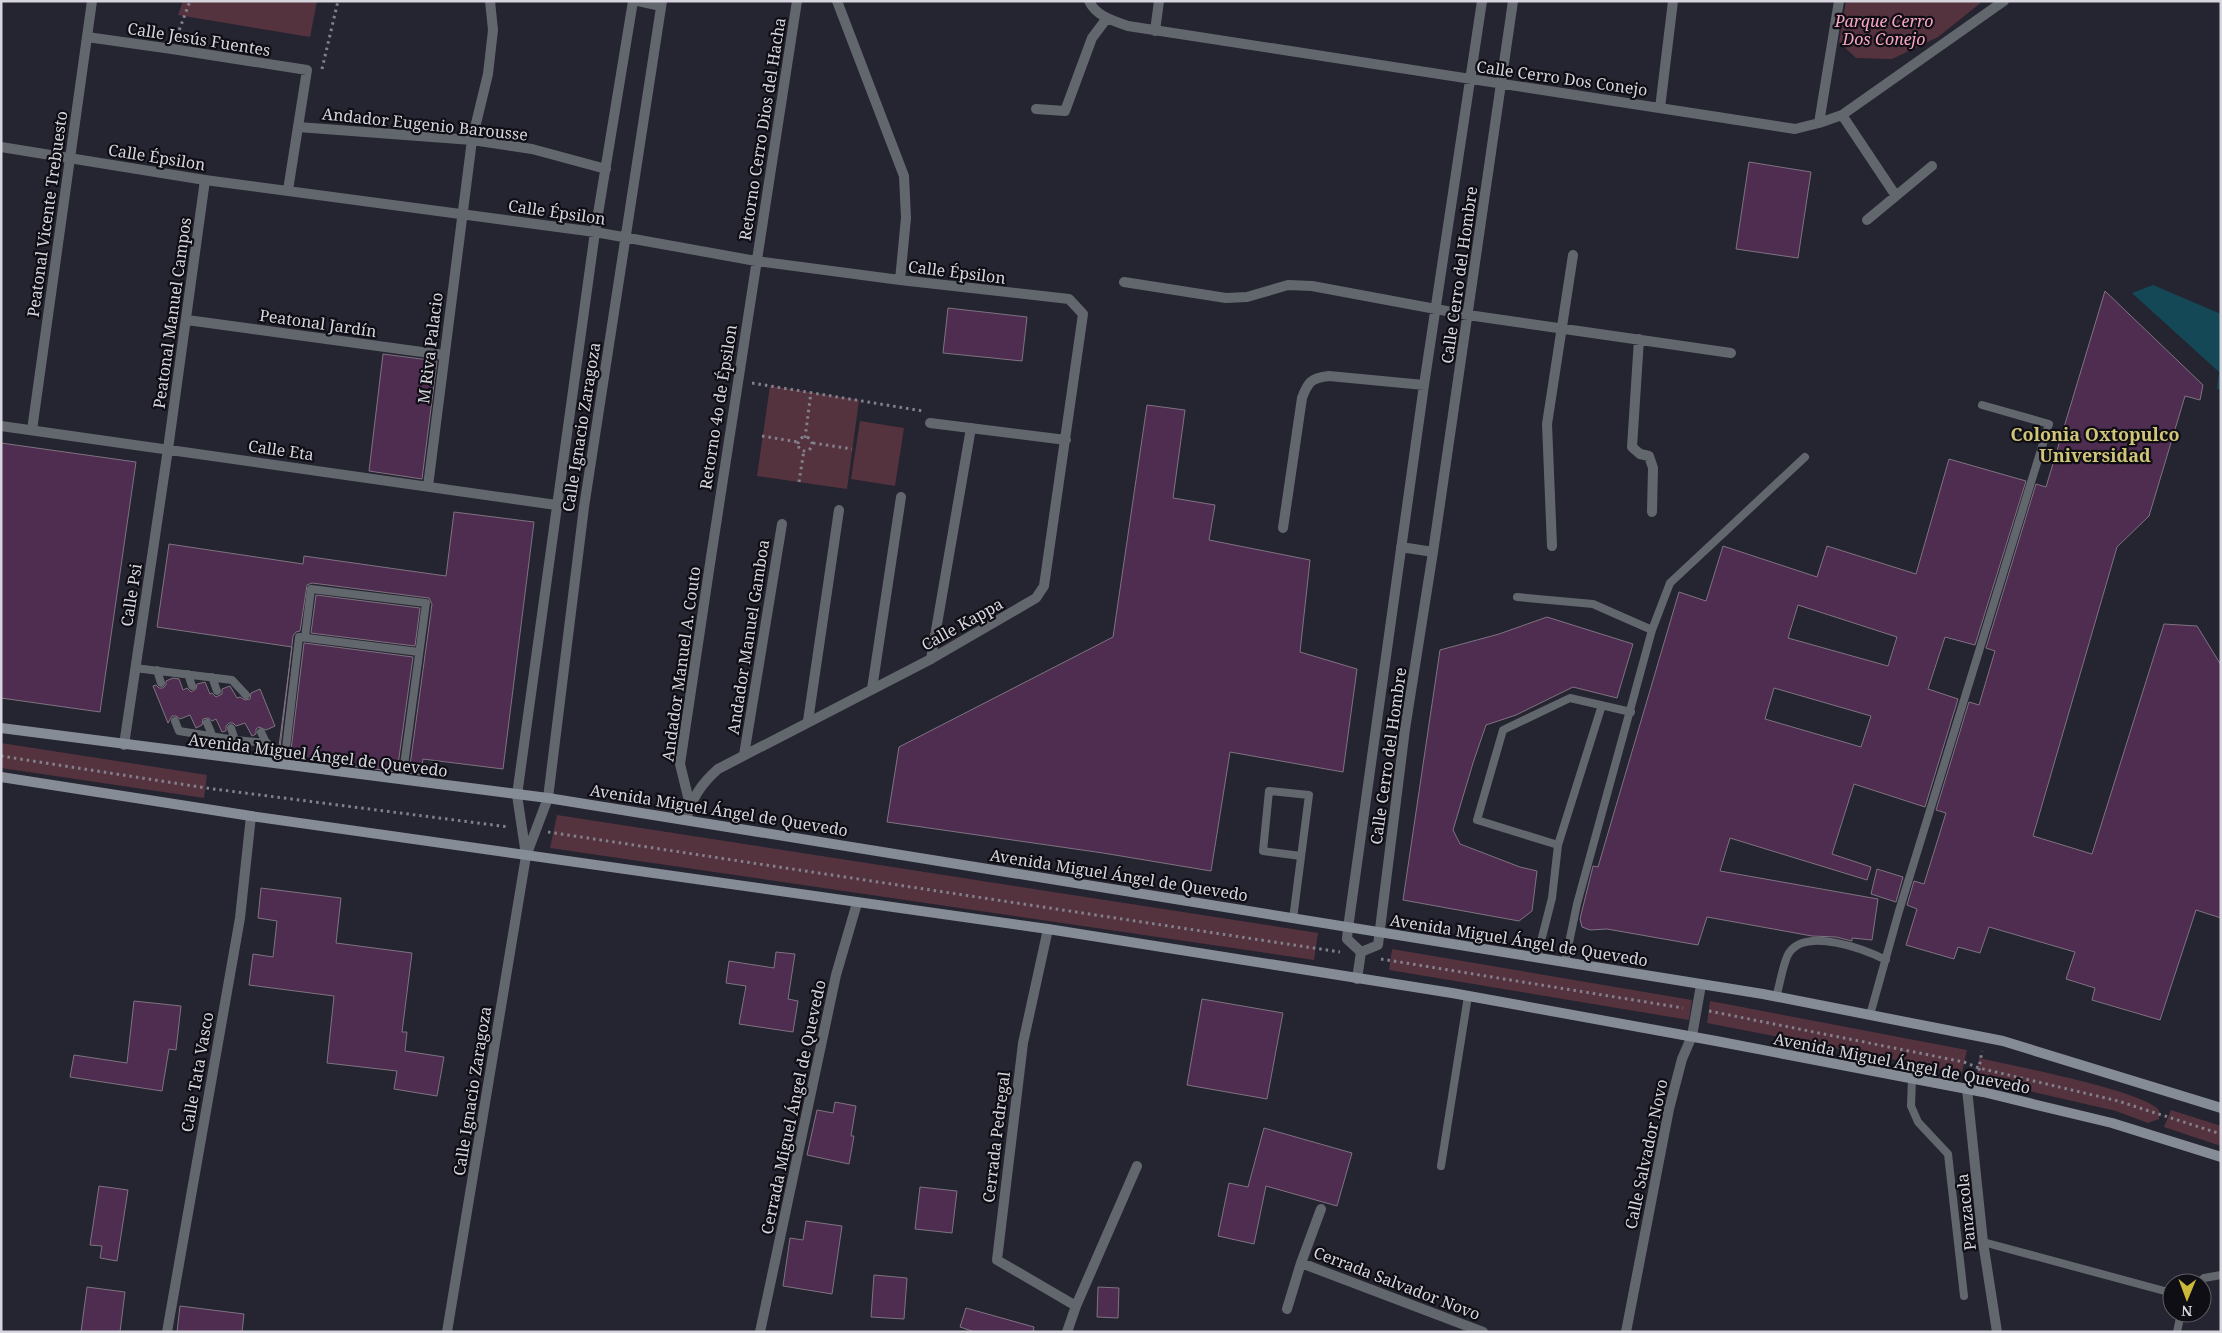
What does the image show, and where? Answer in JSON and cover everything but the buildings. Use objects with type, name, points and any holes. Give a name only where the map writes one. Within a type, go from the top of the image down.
[{"type":"main road","name":"Avenida Miguel Ángel de Quevedo","points":[[1,728],[548,798],[1776,997],[2003,1041],[2221,1108]]},
{"type":"main road","name":"Avenida Miguel Ángel de Quevedo","points":[[1,777],[250,816],[1048,929],[1468,996],[1692,1036],[1967,1089],[2112,1123],[2221,1157]]},
{"type":"street","name":"Peatonal Vicente Trebuesto","points":[[32,430],[92,1]]},
{"type":"street","name":"M Riva Palacio","points":[[428,486],[472,140],[488,74],[493,30],[490,1]]},
{"type":"street","name":"Calle Ignacio Zaragoza","points":[[526,856],[517,795],[595,232],[634,1]]},
{"type":"street","points":[[638,1],[662,3]]},
{"type":"street","name":"Retorno Cerro Dios del Hacha","points":[[756,261],[797,1]]},
{"type":"street","points":[[836,1],[904,176],[906,218],[900,280]]},
{"type":"street","name":"Calle Cerro Dos Conejo","points":[[1089,1],[1093,9],[1107,18],[1128,26],[1155,31],[1795,129],[1842,115],[2004,1]]},
{"type":"street","points":[[1155,31],[1159,1]]},
{"type":"street","name":"Calle Cerro del Hombre","points":[[1348,928],[1424,385],[1482,1]]},
{"type":"street","name":"Calle Cerro del Hombre","points":[[1361,954],[1378,945],[1405,729],[1433,552],[1513,1]]},
{"type":"street","points":[[1660,108],[1673,1]]},
{"type":"street","points":[[1819,123],[1839,1]]},
{"type":"street","name":"Calle Ignacio Zaragoza","points":[[447,1332],[526,856],[548,798],[584,507],[662,3]]},
{"type":"street","points":[[1036,109],[1065,111],[1092,38],[1107,18]]},
{"type":"street","name":"Calle Jesús Fuentes","points":[[87,37],[307,70]]},
{"type":"street","points":[[288,190],[307,70]]},
{"type":"street","points":[[1842,115],[1896,196]]},
{"type":"street","name":"Andador Eugenio Barousse","points":[[298,127],[472,140],[532,149],[606,169]]},
{"type":"street","name":"Calle Épsilon","points":[[1,147],[205,180],[595,232],[756,261],[1068,299],[1083,314],[1081,334]]},
{"type":"street","points":[[1867,220],[1932,166]]},
{"type":"street","name":"Peatonal Manuel Campos","points":[[168,449],[205,180]]},
{"type":"street","points":[[1552,546],[1547,424],[1563,330],[1573,255]]},
{"type":"street","name":"Retorno 4o de Épsilon","points":[[711,557],[756,261]]},
{"type":"street","points":[[1124,282],[1226,298],[1247,297],[1288,285],[1312,286],[1468,315],[1731,353]]},
{"type":"street","name":"Peatonal Jardín","points":[[187,320],[444,355]]},
{"type":"street","name":"Calle Kappa","points":[[686,820],[690,805],[701,784],[718,769],[930,659],[1026,606],[1036,598],[1044,586],[1081,334]]},
{"type":"street","points":[[1639,340],[1632,447],[1640,454],[1649,456],[1653,468],[1652,512]]},
{"type":"street","points":[[1283,528],[1302,398],[1307,386],[1316,378],[1330,376],[1424,385]]},
{"type":"street","points":[[931,418],[971,428],[1066,440]]},
{"type":"street","name":"Calle Eta","points":[[1,426],[556,505]]},
{"type":"street","points":[[930,659],[971,428]]},
{"type":"street","name":"Calle Psi","points":[[124,745],[168,449]]},
{"type":"street","points":[[872,689],[901,497]]},
{"type":"street","points":[[808,721],[839,510]]},
{"type":"street","name":"Andador Manuel Gamboa","points":[[744,755],[782,524]]},
{"type":"street","points":[[1401,547],[1433,552]]},
{"type":"street","name":"Andador Manuel A. Couto","points":[[690,805],[680,764],[711,557]]},
{"type":"street","name":"Calle Tata Vasco","points":[[167,1332],[240,918],[250,816]]},
{"type":"street","name":"Cerrada Miguel Ángel de Quevedo","points":[[760,1332],[836,975],[857,903]]},
{"type":"street","points":[[1348,928],[1347,939],[1361,954],[1357,979]]},
{"type":"street","name":"Cerrada Pedregal","points":[[1048,929],[1023,1043],[997,1260],[1076,1306]]},
{"type":"street","name":"Calle Salvador Novo","points":[[1626,1332],[1671,1102],[1682,1059],[1692,1036],[1701,985]]},
{"type":"street","name":"Panzacola","points":[[1967,1089],[1983,1242],[1997,1332]]},
{"type":"street","points":[[1067,1332],[1076,1306],[1138,1166]]},
{"type":"street","points":[[1287,1308],[1321,1209]]},
{"type":"street","name":"Cerrada Salvador Novo","points":[[1301,1263],[1483,1332]]},
{"type":"lane","points":[[1870,1015],[2049,424],[1982,405]]},
{"type":"lane","points":[[1565,962],[1577,904],[1652,630],[1670,583],[1805,457]]},
{"type":"lane","points":[[304,637],[311,589],[426,603],[402,780]]},
{"type":"lane","points":[[1517,597],[1593,604],[1652,630]]},
{"type":"lane","points":[[280,765],[299,637],[419,652]]},
{"type":"lane","points":[[135,668],[232,680],[246,695]]},
{"type":"lane","points":[[157,670],[161,683]]},
{"type":"lane","points":[[188,674],[192,686]]},
{"type":"lane","points":[[212,677],[217,691]]},
{"type":"lane","points":[[1558,846],[1476,820],[1503,730],[1570,698],[1631,712]]},
{"type":"lane","points":[[1537,957],[1552,898],[1558,846],[1602,705]]},
{"type":"lane","points":[[175,721],[179,731],[267,743]]},
{"type":"lane","points":[[207,723],[212,736]]},
{"type":"lane","points":[[231,728],[235,740]]},
{"type":"lane","points":[[262,732],[280,765]]},
{"type":"lane","points":[[1293,918],[1309,795],[1269,790],[1264,851],[1301,856]]},
{"type":"lane","points":[[1776,997],[1789,953],[1802,941],[1814,940],[1852,946],[1886,960]]},
{"type":"lane","points":[[1441,1166],[1468,996]]},
{"type":"lane","points":[[1912,1078],[1911,1106],[1918,1122],[1948,1154],[1964,1296]]},
{"type":"lane","points":[[1983,1242],[2162,1289]]},
{"type":"path","points":[[172,49],[190,1]]},
{"type":"path","points":[[307,70],[321,73],[338,1]]},
{"type":"path","points":[[737,380],[811,392],[931,418]]},
{"type":"path","points":[[805,438],[811,392]]},
{"type":"path","points":[[762,436],[798,442],[800,439],[805,438],[813,443],[852,449]]},
{"type":"path","points":[[798,442],[799,447],[804,450],[810,449],[813,443]]},
{"type":"path","points":[[799,482],[804,450]]},
{"type":"path","points":[[1,756],[206,788],[522,828]]},
{"type":"path","points":[[536,830],[1361,954],[1697,1010],[1964,1062],[1979,1068],[2118,1101],[2221,1134]]},
{"type":"green space","points":[[183,1],[317,1],[310,37],[178,15]]},
{"type":"green space","name":"Parque Cerro Dos Conejo","points":[[1846,1],[1983,1],[1938,37],[1892,59],[1856,58],[1839,42]]},
{"type":"green space","points":[[770,386],[859,400],[847,489],[757,476]]},
{"type":"green space","points":[[860,421],[904,428],[895,486],[851,479]]},
{"type":"green space","points":[[1,743],[207,775],[204,798],[1,768]]},
{"type":"green space","points":[[557,815],[1318,933],[1314,960],[550,848]]},
{"type":"green space","points":[[1392,949],[1692,1000],[1689,1020],[1389,970]]},
{"type":"green space","points":[[1710,1001],[1967,1050],[1962,1073],[1707,1023]]},
{"type":"green space","points":[[1979,1058],[2075,1080],[2128,1095],[2147,1102],[2159,1110],[2159,1119],[2148,1123],[2116,1111],[1977,1079]]},
{"type":"green space","points":[[2171,1110],[2221,1126],[2221,1146],[2164,1127]]},
{"type":"water","points":[[2153,285],[2221,314],[2221,390],[2217,389],[2219,372],[2132,293]]},
{"type":"district","name":"Colonia Oxtopulco Universidad","points":[[2095,445]]}]
